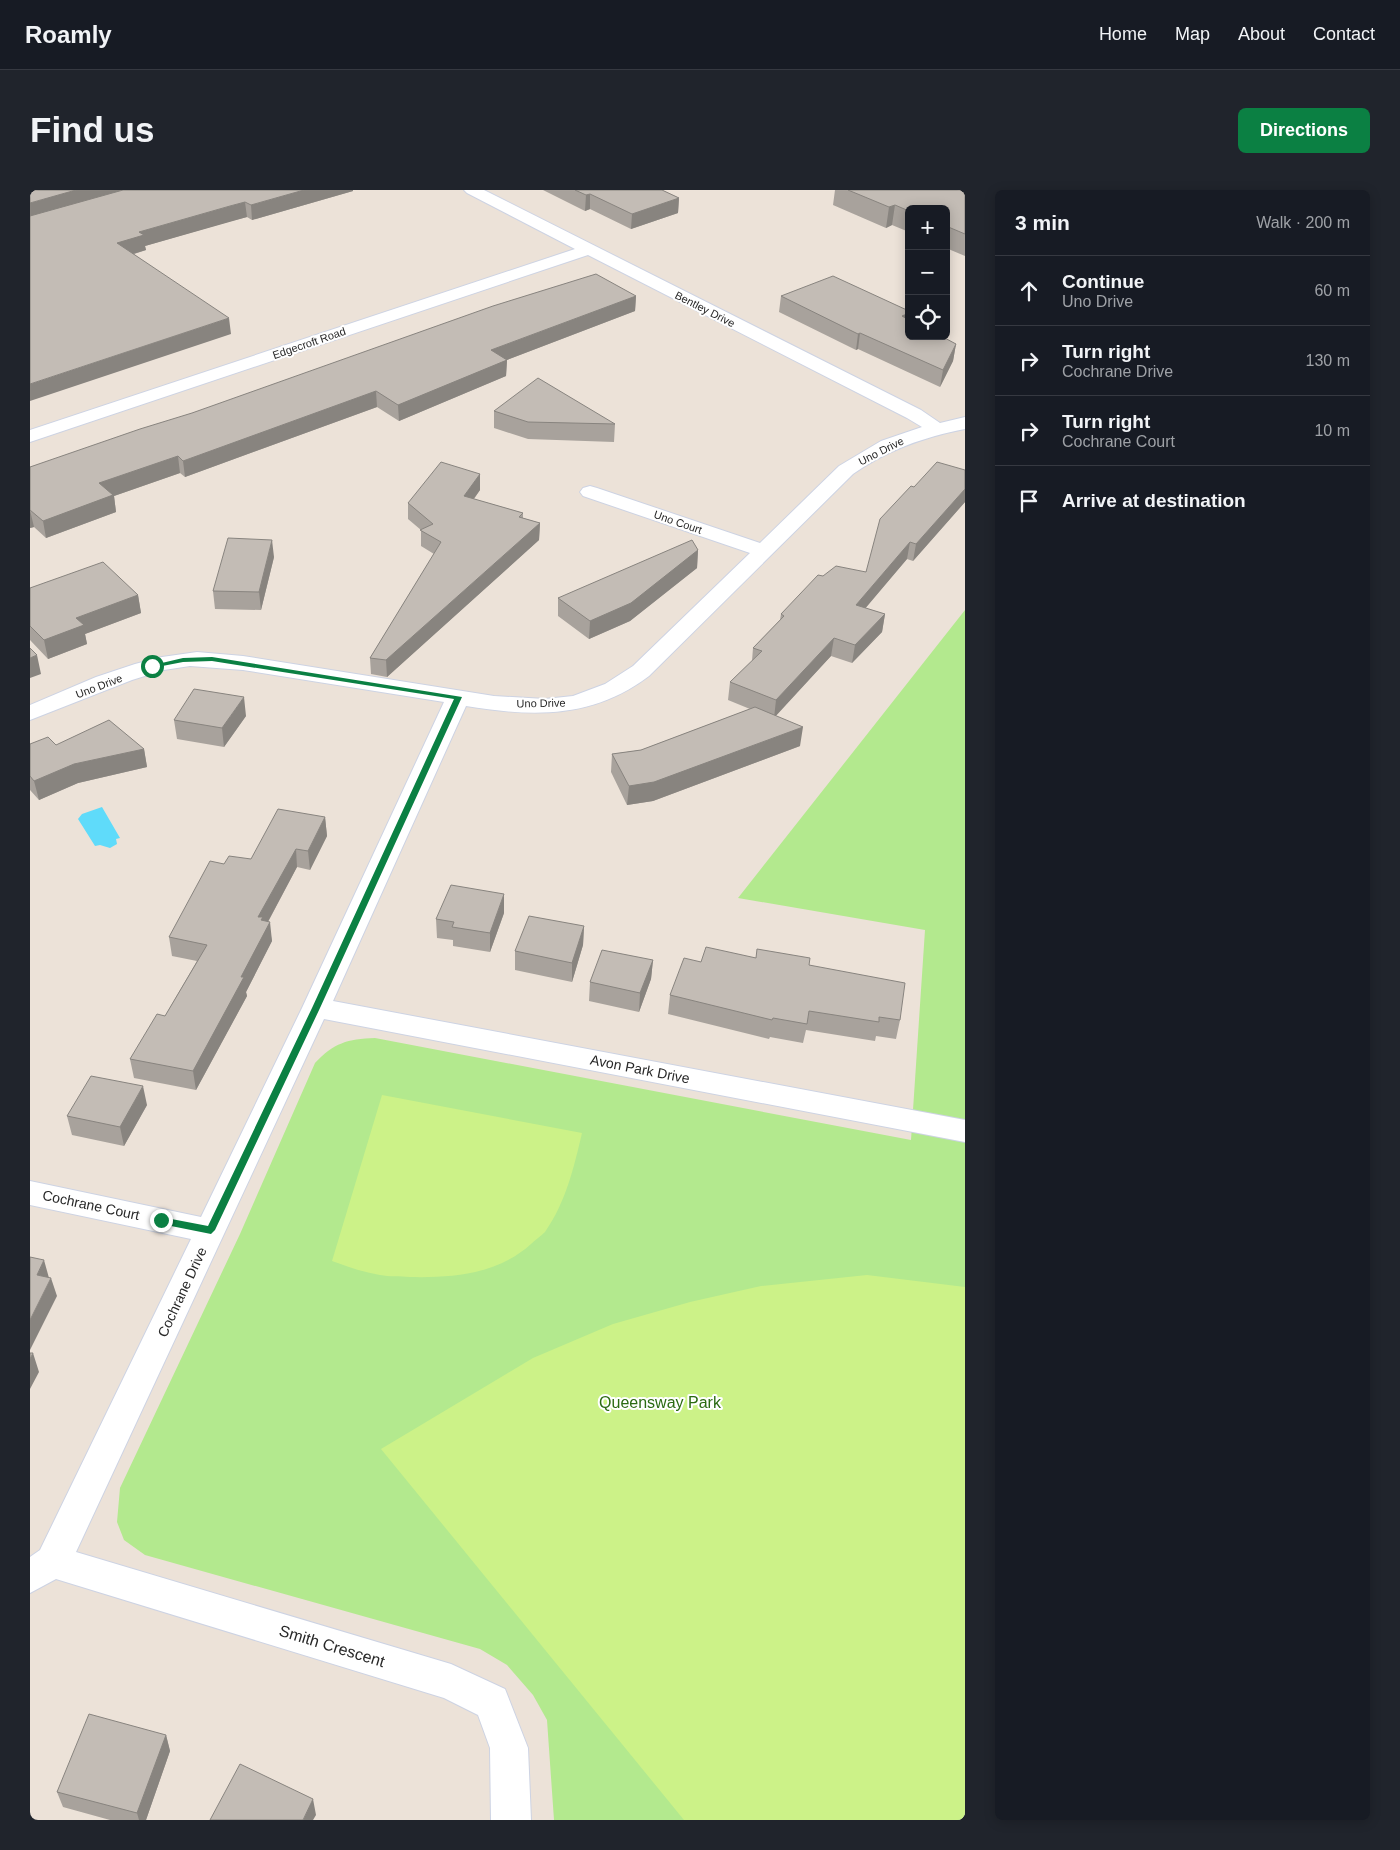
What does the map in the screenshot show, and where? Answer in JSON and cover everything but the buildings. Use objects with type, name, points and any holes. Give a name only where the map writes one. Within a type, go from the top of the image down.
[{"type":"street","name":"Bentley Drive","points":[[472,190],[587,250],[914,414],[937,429]]},
{"type":"street","name":"Edgecroft Road","points":[[30,436],[587,250]]},
{"type":"street","name":"Uno Drive","points":[[30,713],[111,680],[152,666],[183,660],[212,659],[520,705],[562,705],[595,698],[622,686],[641,671],[765,552],[846,470],[861,459],[898,441],[965,423]]},
{"type":"street","name":"Uno Court","points":[[590,492],[765,552]]},
{"type":"street","name":"Cochrane Drive","points":[[42,1569],[211,1230],[316,1008],[458,697]]},
{"type":"street","name":"Avon Park Drive","points":[[316,1008],[965,1131]]},
{"type":"street","name":"Cochrane Court","points":[[30,1193],[211,1230]]},
{"type":"street","name":"Smith Crescent","points":[[42,1569],[451,1682],[492,1702],[509,1748],[511,1820]]},
{"type":"green space","name":"Queensway Park","points":[[965,610],[965,1820],[554,1820],[547,1720],[533,1695],[507,1665],[480,1649],[145,1555],[124,1540],[117,1522],[120,1488],[240,1234],[315,1063],[328,1051],[342,1043],[375,1038],[911,1140],[925,930],[738,898]]},
{"type":"green space","points":[[382,1095],[582,1133],[564,1196],[559,1209],[545,1232],[518,1254],[504,1262],[490,1268],[458,1275],[426,1277],[383,1276],[332,1261]]},
{"type":"green space","points":[[867,1275],[965,1287],[965,1820],[684,1820],[381,1449],[533,1358],[613,1324],[690,1302],[761,1286]]},
{"type":"water","points":[[102,807],[120,838],[116,839],[117,844],[110,848],[100,845],[95,846],[78,819],[82,814]]},
{"type":"route","points":[[152,666],[183,660],[212,659],[458,697],[316,1008],[211,1230],[161,1220]]}]
